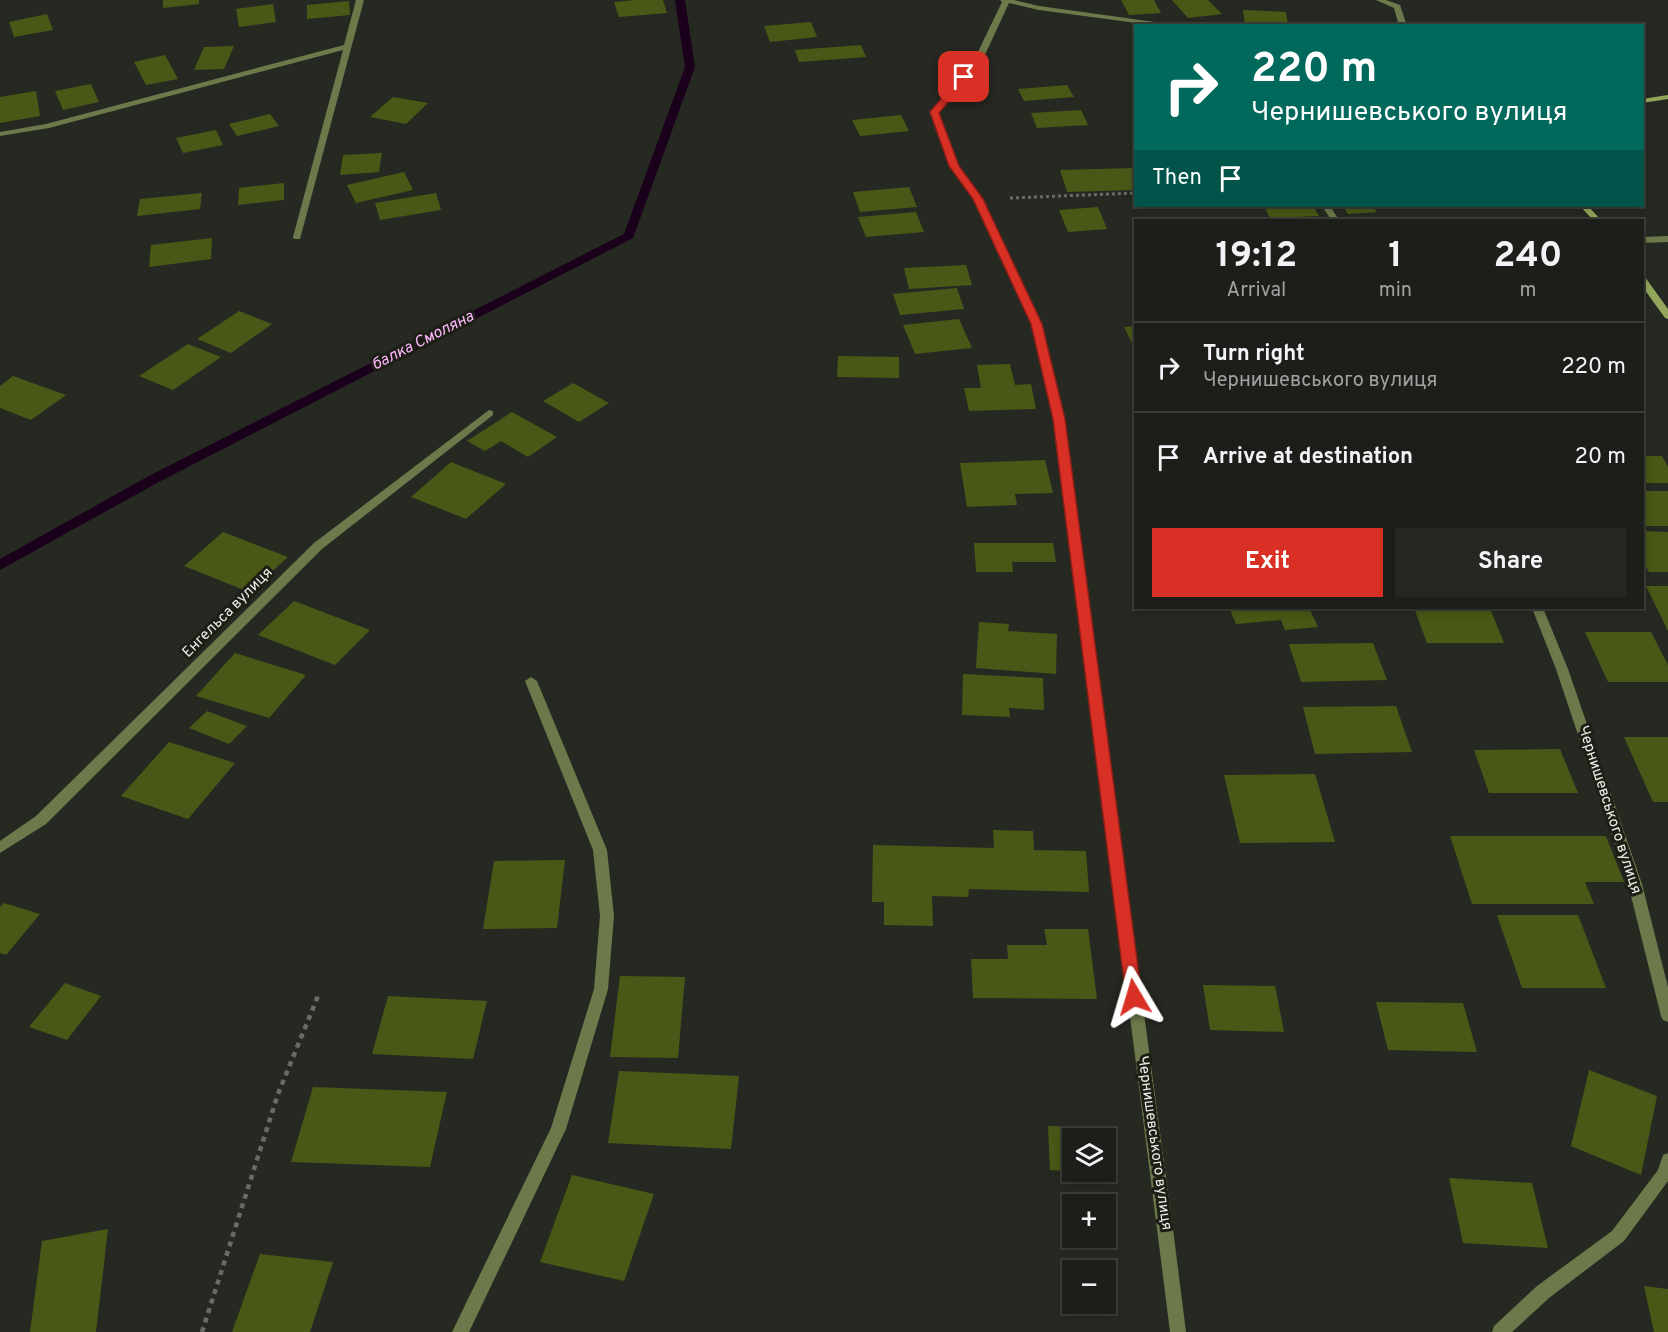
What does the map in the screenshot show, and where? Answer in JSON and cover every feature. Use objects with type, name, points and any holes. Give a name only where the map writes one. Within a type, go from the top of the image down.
[{"type":"street","points":[[297,237],[360,0]]},
{"type":"street","points":[[1005,0],[1040,8],[1165,24]]},
{"type":"street","name":"Чернишевського вулиця","points":[[1005,0],[979,59],[934,112],[954,166],[978,199],[1037,324],[1059,419],[1178,1332]]},
{"type":"street","points":[[1380,0],[1397,7],[1402,24]]},
{"type":"street","points":[[0,134],[46,126],[347,47]]},
{"type":"street","points":[[1644,101],[1668,97]]},
{"type":"street","points":[[1585,207],[1596,219]]},
{"type":"street","points":[[1644,240],[1668,239]]},
{"type":"street","points":[[1644,282],[1668,316]]},
{"type":"street","name":"Енгельса вулиця","points":[[0,848],[41,820],[318,546],[489,414]]},
{"type":"street","name":"Чернишевського вулиця","points":[[1537,609],[1562,669],[1635,884],[1668,1016]]},
{"type":"street","points":[[460,1332],[558,1129],[602,989],[607,916],[600,850],[531,681]]},
{"type":"street","points":[[1500,1332],[1543,1292],[1618,1236],[1665,1173],[1668,1160]]},
{"type":"path","points":[[978,199],[1134,193]]},
{"type":"path","points":[[202,1332],[278,1094],[318,996]]},
{"type":"building","points":[[163,0],[199,0],[199,4],[163,8]]},
{"type":"building","points":[[663,0],[667,13],[619,17],[614,2]]},
{"type":"building","points":[[1121,0],[1154,0],[1161,13],[1129,15]]},
{"type":"building","points":[[1172,0],[1208,0],[1222,14],[1188,18]]},
{"type":"building","points":[[349,1],[350,15],[307,19],[307,5]]},
{"type":"building","points":[[273,4],[276,22],[239,27],[236,9]]},
{"type":"building","points":[[1243,10],[1286,12],[1288,24],[1245,24]]},
{"type":"building","points":[[47,14],[53,30],[14,37],[9,22]]},
{"type":"building","points":[[811,22],[817,37],[770,42],[764,26]]},
{"type":"building","points":[[861,45],[866,57],[799,62],[795,50]]},
{"type":"building","points":[[234,46],[224,69],[194,70],[204,47]]},
{"type":"building","points":[[165,55],[178,79],[146,85],[134,62]]},
{"type":"building","points":[[91,84],[99,102],[63,110],[55,91]]},
{"type":"building","points":[[1067,85],[1074,97],[1024,101],[1018,89]]},
{"type":"building","points":[[36,91],[40,116],[0,123],[0,97]]},
{"type":"building","points":[[393,97],[428,103],[406,124],[370,117]]},
{"type":"building","points":[[1081,110],[1088,125],[1037,128],[1031,113]]},
{"type":"building","points":[[270,114],[279,126],[237,136],[229,124]]},
{"type":"building","points":[[901,115],[909,131],[860,136],[852,120]]},
{"type":"building","points":[[216,130],[223,145],[183,153],[176,138]]},
{"type":"building","points":[[382,153],[379,172],[340,175],[343,155]]},
{"type":"building","points":[[1134,168],[1134,190],[1067,192],[1060,170]]},
{"type":"building","points":[[404,172],[413,190],[356,203],[347,185]]},
{"type":"building","points":[[284,183],[284,200],[238,205],[239,188]]},
{"type":"building","points":[[909,187],[917,207],[860,212],[853,192]]},
{"type":"building","points":[[202,193],[200,209],[137,216],[140,199]]},
{"type":"building","points":[[436,193],[441,210],[380,220],[375,203]]},
{"type":"building","points":[[1098,207],[1107,229],[1068,232],[1059,210]]},
{"type":"building","points":[[1264,207],[1314,207],[1319,216],[1270,218]]},
{"type":"building","points":[[1344,207],[1373,207],[1377,212],[1348,214]]},
{"type":"building","points":[[916,212],[924,232],[866,237],[858,217]]},
{"type":"building","points":[[212,238],[211,259],[149,267],[151,245]]},
{"type":"building","points":[[966,265],[972,285],[909,289],[904,268]]},
{"type":"building","points":[[957,288],[964,309],[900,315],[893,294]]},
{"type":"building","points":[[239,311],[272,324],[231,353],[197,339]]},
{"type":"building","points":[[959,319],[972,348],[915,354],[903,325]]},
{"type":"building","points":[[1134,326],[1134,347],[1124,327]]},
{"type":"building","points":[[188,344],[221,357],[173,390],[139,376]]},
{"type":"building","points":[[838,356],[899,357],[899,378],[837,377]]},
{"type":"building","points":[[1010,364],[1015,385],[1031,384],[1036,409],[969,411],[964,388],[981,388],[977,365]]},
{"type":"building","points":[[13,376],[66,395],[31,420],[0,408],[0,386]]},
{"type":"building","points":[[573,383],[609,403],[579,422],[543,401]]},
{"type":"building","points":[[512,412],[557,437],[528,457],[501,441],[485,451],[467,441]]},
{"type":"building","points":[[1644,456],[1662,456],[1668,467],[1668,483],[1644,483]]},
{"type":"building","points":[[1045,460],[1053,493],[1015,494],[1017,505],[967,507],[960,463]]},
{"type":"building","points":[[451,462],[506,484],[466,519],[411,497]]},
{"type":"building","points":[[1644,491],[1668,491],[1668,526],[1644,526]]},
{"type":"building","points":[[1644,531],[1668,532],[1668,572],[1649,572],[1644,563]]},
{"type":"building","points":[[223,532],[288,557],[249,592],[184,566]]},
{"type":"building","points":[[974,543],[1053,543],[1056,562],[1012,562],[1013,572],[976,572]]},
{"type":"building","points":[[1646,586],[1668,586],[1668,631]]},
{"type":"building","points":[[294,601],[370,630],[335,665],[258,635]]},
{"type":"building","points":[[1229,609],[1309,609],[1318,627],[1285,630],[1281,620],[1236,624]]},
{"type":"building","points":[[1414,609],[1490,609],[1504,643],[1427,643]]},
{"type":"building","points":[[979,622],[1009,624],[1008,631],[1057,634],[1056,674],[976,668]]},
{"type":"building","points":[[1585,632],[1651,632],[1668,665],[1668,682],[1608,682]]},
{"type":"building","points":[[1373,643],[1387,680],[1301,682],[1289,644]]},
{"type":"building","points":[[235,653],[306,675],[269,718],[196,696]]},
{"type":"building","points":[[963,674],[1043,678],[1044,710],[1009,708],[1010,717],[962,715]]},
{"type":"building","points":[[1396,706],[1412,752],[1315,754],[1303,707]]},
{"type":"building","points":[[207,711],[247,726],[229,744],[189,728]]},
{"type":"building","points":[[1624,737],[1668,737],[1668,802],[1653,802]]},
{"type":"building","points":[[169,742],[235,763],[188,819],[121,796]]},
{"type":"building","points":[[1560,749],[1578,793],[1489,793],[1474,750]]},
{"type":"building","points":[[1315,774],[1335,842],[1240,843],[1224,775]]},
{"type":"building","points":[[993,830],[1033,831],[1034,850],[1086,851],[1089,892],[969,889],[968,897],[932,896],[933,926],[884,925],[884,902],[872,902],[873,845],[994,848]]},
{"type":"building","points":[[1450,836],[1606,836],[1624,882],[1585,882],[1594,904],[1472,904]]},
{"type":"building","points":[[565,860],[557,928],[483,929],[494,861]]},
{"type":"building","points":[[4,903],[40,914],[6,955],[0,953],[0,907]]},
{"type":"building","points":[[1497,915],[1578,915],[1606,988],[1522,988]]},
{"type":"building","points":[[1044,929],[1088,929],[1097,999],[973,998],[971,959],[1008,959],[1007,945],[1047,945]]},
{"type":"building","points":[[620,976],[685,977],[678,1058],[610,1057]]},
{"type":"building","points":[[65,983],[101,996],[67,1040],[29,1027]]},
{"type":"building","points":[[1203,985],[1275,986],[1284,1032],[1210,1030]]},
{"type":"building","points":[[388,996],[487,1001],[473,1059],[372,1054]]},
{"type":"building","points":[[1376,1002],[1463,1003],[1477,1052],[1388,1050]]},
{"type":"building","points":[[1589,1070],[1657,1096],[1641,1175],[1571,1146]]},
{"type":"building","points":[[619,1071],[739,1076],[731,1149],[608,1143]]},
{"type":"building","points":[[313,1087],[447,1092],[430,1167],[291,1162]]},
{"type":"building","points":[[1048,1126],[1102,1128],[1062,1128],[1062,1171],[1050,1170]]},
{"type":"building","points":[[572,1175],[654,1194],[624,1281],[540,1262]]},
{"type":"building","points":[[1449,1178],[1532,1183],[1548,1248],[1463,1243]]},
{"type":"building","points":[[108,1229],[96,1332],[30,1332],[42,1241]]},
{"type":"building","points":[[260,1254],[333,1262],[310,1332],[232,1332]]},
{"type":"building","points":[[1644,1286],[1668,1289],[1668,1332],[1654,1332]]},
{"type":"waterway","name":"балка Смоляна","points":[[0,565],[152,480],[629,236],[690,67],[680,0]]},
{"type":"route","points":[[964,77],[934,112],[954,166],[978,199],[1037,324],[1059,419],[1081,603],[1134,997]]}]
